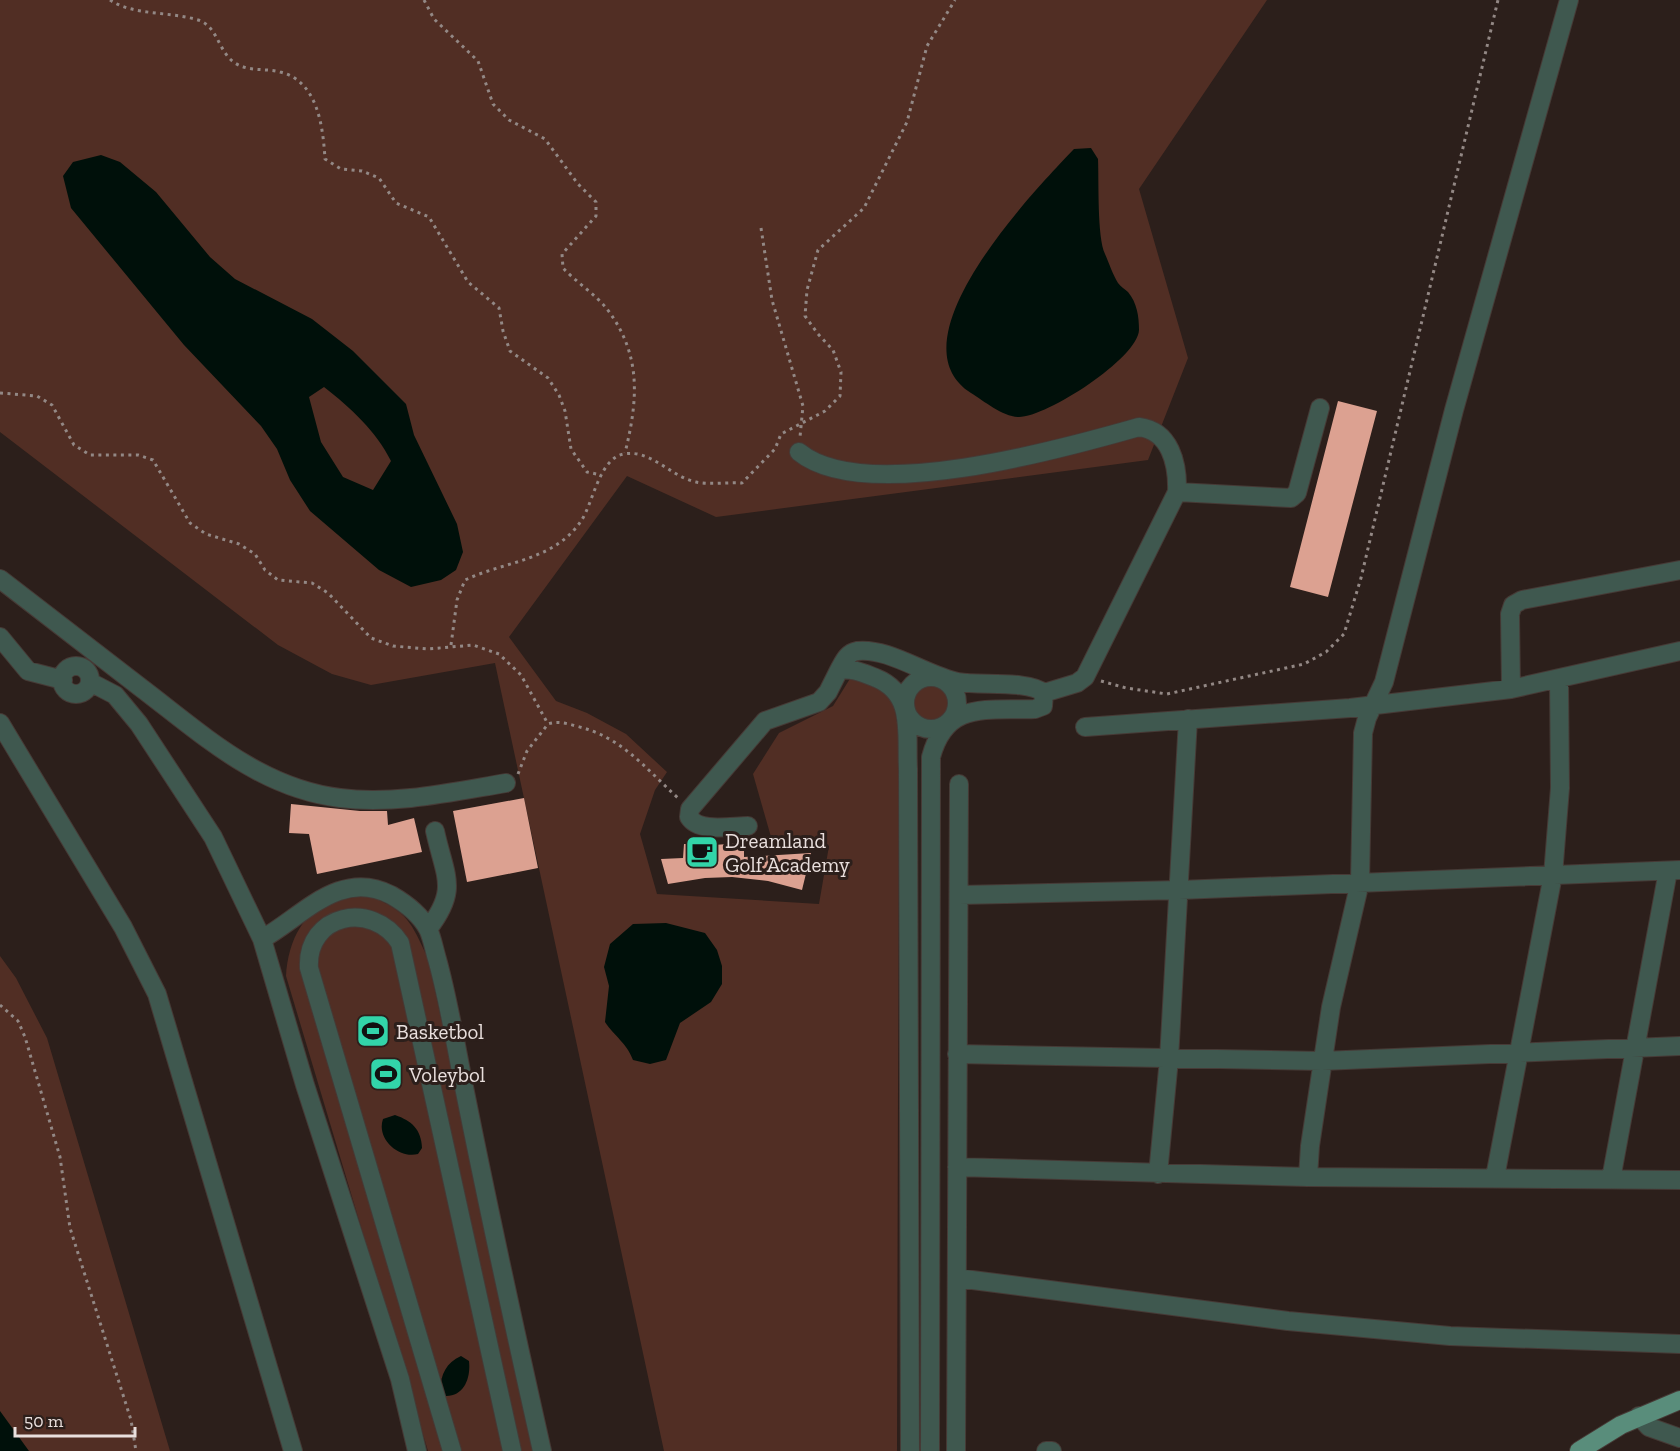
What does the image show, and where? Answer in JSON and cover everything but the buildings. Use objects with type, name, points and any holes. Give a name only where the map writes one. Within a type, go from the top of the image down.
[{"type":"main road","points":[[1579,1451],[1640,1416],[1680,1400]]},
{"type":"street","points":[[1308,1177],[1322,1061],[1337,977],[1360,882],[1363,733],[1366,718],[1375,705],[1384,682],[1454,410],[1569,0]]},
{"type":"street","points":[[1177,492],[1291,498],[1297,493],[1320,408]]},
{"type":"street","points":[[799,452],[809,460],[839,471],[890,475],[1013,460],[1138,427],[1152,429],[1167,440],[1178,477],[1177,492],[1085,677],[1077,683],[1044,693]]},
{"type":"street","points":[[1511,689],[1510,614],[1513,605],[1522,600],[1680,570]]},
{"type":"street","points":[[0,579],[222,752],[275,781],[339,798],[384,800],[426,796],[512,781]]},
{"type":"street","points":[[0,637],[28,671],[63,680],[69,668],[78,666],[86,670],[90,682],[115,695],[140,724],[213,837],[262,939],[305,1085],[400,1379],[417,1451]]},
{"type":"street","points":[[748,826],[702,827],[693,823],[689,817],[690,809],[765,721],[819,702],[828,692],[850,653],[868,651],[940,678],[971,684],[1026,686],[1039,688],[1044,693]]},
{"type":"street","points":[[1085,727],[1375,705],[1511,689],[1680,651]]},
{"type":"street","points":[[839,670],[860,671],[890,684],[905,705],[907,713],[918,725],[934,729],[973,712],[1035,709],[1042,705],[1044,693]]},
{"type":"street","points":[[910,1451],[908,781],[905,696],[915,682],[923,678],[940,678],[953,690],[957,707],[935,744],[930,770],[930,1451]]},
{"type":"street","points":[[1495,1177],[1553,875],[1560,788],[1559,679]]},
{"type":"street","points":[[1158,1173],[1169,1059],[1188,719]]},
{"type":"street","points":[[0,723],[123,927],[157,994],[293,1451]]},
{"type":"street","points":[[956,1451],[959,784]]},
{"type":"street","points":[[428,929],[443,909],[448,891],[435,831]]},
{"type":"street","points":[[959,895],[1180,890],[1674,870],[1611,1179]]},
{"type":"street","points":[[262,939],[281,928],[315,902],[344,889],[370,889],[390,894],[412,909],[428,929],[443,981],[493,1231],[542,1451]]},
{"type":"street","points":[[452,1451],[309,968],[308,957],[320,933],[344,918],[360,918],[385,926],[400,943],[512,1451]]},
{"type":"street","points":[[957,1054],[1322,1061],[1680,1046]]},
{"type":"street","points":[[957,1167],[1308,1177],[1680,1180]]},
{"type":"street","points":[[957,1278],[1288,1321],[1450,1336],[1680,1344]]},
{"type":"street","points":[[1640,1416],[1649,1427],[1680,1438]]},
{"type":"street","points":[[1046,1451],[1052,1451]]},
{"type":"path","points":[[110,0],[123,9],[176,14],[202,21],[214,31],[226,56],[237,65],[256,70],[281,72],[303,85],[319,114],[325,159],[342,169],[362,171],[379,178],[396,203],[429,217],[468,282],[499,308],[503,331],[510,351],[548,378],[559,395],[566,411],[571,449],[587,472],[601,475]]},
{"type":"path","points":[[424,0],[434,19],[478,62],[492,104],[509,120],[545,139],[578,184],[596,202],[596,216],[562,254],[563,268],[605,307],[621,331],[636,379],[635,412],[625,453]]},
{"type":"path","points":[[451,645],[457,600],[465,580],[552,550],[581,522],[601,475],[615,457],[625,453],[646,456],[695,482],[742,483],[775,450],[781,434],[825,411],[840,396],[841,372],[833,350],[805,316],[807,290],[818,250],[864,208],[907,122],[927,46],[954,0]]},
{"type":"path","points":[[1085,677],[1126,688],[1167,694],[1304,664],[1326,652],[1344,634],[1361,578],[1498,0]]},
{"type":"path","points":[[761,228],[772,300],[803,406],[799,452]]},
{"type":"path","points":[[0,393],[37,396],[52,405],[74,445],[90,455],[138,455],[153,460],[190,523],[206,534],[239,544],[255,554],[265,570],[278,580],[312,584],[328,593],[371,638],[393,646],[428,649],[451,645],[473,645],[499,654],[522,675],[548,724]]},
{"type":"path","points":[[512,781],[527,751],[548,724]]},
{"type":"path","points":[[548,724],[567,724],[596,730],[617,741],[690,809]]},
{"type":"path","points":[[0,1005],[18,1021],[26,1037],[60,1157],[70,1228],[131,1420],[136,1451]]},
{"type":"shaded area","points":[[0,0],[1267,0],[1139,189],[1188,358],[1148,460],[716,517],[627,476],[509,637],[556,701],[587,713],[626,734],[667,772],[655,790],[640,834],[657,894],[819,904],[829,846],[771,837],[753,774],[779,733],[833,706],[851,677],[892,693],[899,734],[897,1451],[664,1451],[495,663],[371,685],[332,674],[278,645],[0,432]]},
{"type":"shaded area","points":[[1091,148],[1098,159],[1102,246],[1116,280],[1134,301],[1139,330],[1135,342],[1124,355],[1089,384],[1049,407],[1032,414],[1013,416],[994,408],[971,393],[950,369],[947,339],[957,304],[977,267],[1030,197],[1074,149]]},
{"type":"shaded area","points":[[101,155],[120,162],[156,192],[210,257],[235,279],[312,319],[353,351],[406,404],[414,435],[457,524],[463,552],[456,570],[441,580],[411,587],[379,570],[310,511],[290,480],[277,449],[261,426],[184,345],[71,208],[63,176],[73,162]],"holes":[[[324,387],[370,430],[391,461],[373,490],[343,477],[321,442],[309,397]]]},
{"type":"shaded area","points":[[931,685],[944,690],[949,703],[944,716],[931,721],[918,716],[913,703],[918,690]]},
{"type":"shaded area","points":[[370,896],[401,913],[417,935],[428,958],[534,1451],[428,1451],[286,976],[290,950],[300,927],[308,917],[329,902],[345,897]]},
{"type":"shaded area","points":[[666,923],[705,933],[717,950],[722,966],[722,984],[711,1002],[680,1023],[666,1060],[650,1064],[633,1060],[605,1022],[609,986],[604,967],[610,944],[633,924]]},
{"type":"shaded area","points":[[0,956],[16,978],[47,1038],[170,1451],[0,1451]]},
{"type":"shaded area","points":[[395,1115],[411,1123],[418,1131],[422,1148],[418,1154],[411,1155],[397,1150],[386,1140],[383,1134],[383,1119]]},
{"type":"shaded area","points":[[461,1356],[469,1361],[469,1374],[465,1385],[457,1393],[445,1396],[440,1390],[443,1374],[452,1362]]},
{"type":"shaded area","points":[[0,1411],[29,1451],[0,1451]]},
{"type":"place","name":"Dreamland Golf Academy","points":[[702,852]]},
{"type":"place","name":"Basketbol","points":[[373,1031]]},
{"type":"place","name":"Voleybol","points":[[386,1074]]}]
